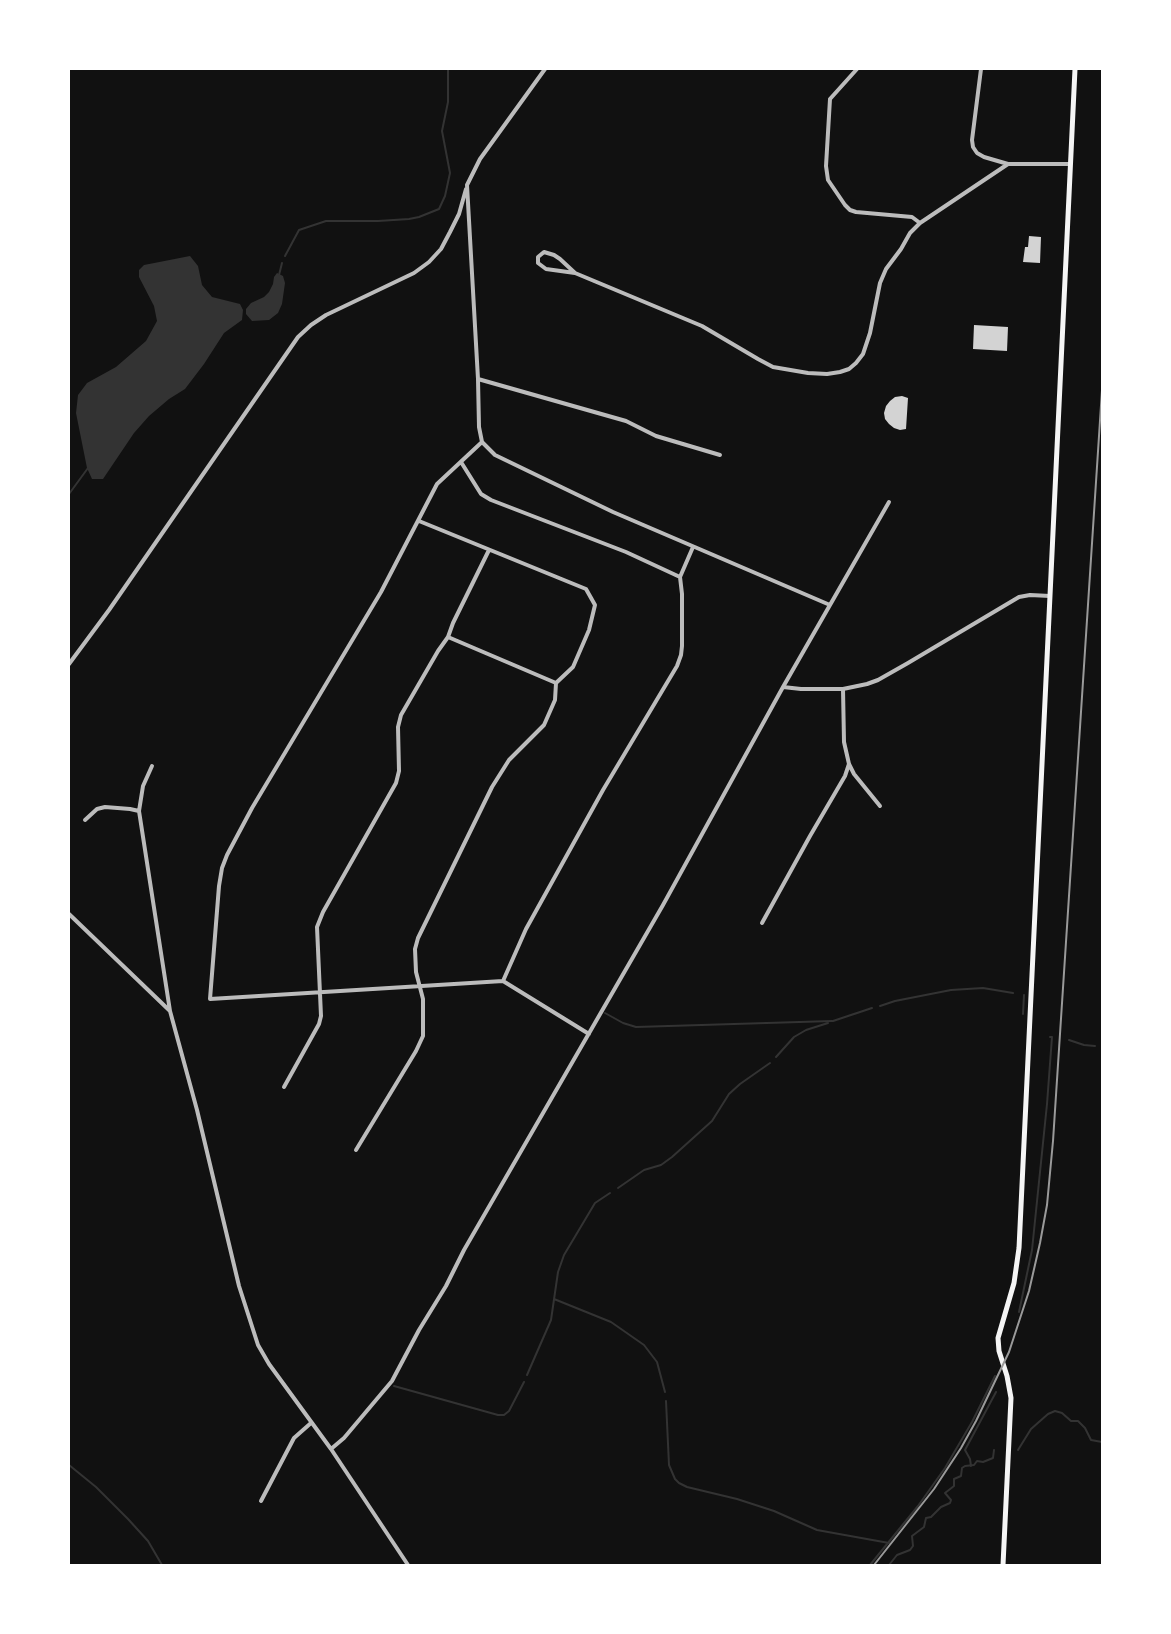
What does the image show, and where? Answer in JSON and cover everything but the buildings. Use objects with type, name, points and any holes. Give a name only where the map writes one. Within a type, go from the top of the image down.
[{"type":"main road","points":[[1004,1565],[1011,1398],[999,1351],[999,1333],[1014,1283],[1019,1248],[1076,69]]},
{"type":"street","points":[[69,664],[298,337],[326,315],[414,273],[441,249],[459,214],[467,185],[480,159],[545,69]]},
{"type":"street","points":[[857,69],[830,99],[826,166],[828,180],[850,210],[912,217],[920,223]]},
{"type":"street","points":[[981,69],[972,141],[977,153],[1008,164],[1070,164]]},
{"type":"street","points":[[575,273],[554,255],[544,252],[538,257],[538,263],[546,269],[575,273],[702,326],[773,367],[808,373],[840,372],[849,369],[863,354],[870,333],[880,283],[886,268],[910,233],[920,223],[1008,164]]},
{"type":"street","points":[[467,185],[479,427],[482,442],[495,455],[567,491],[830,605]]},
{"type":"street","points":[[478,379],[626,421],[656,436],[720,455]]},
{"type":"street","points":[[482,442],[437,484],[381,592],[252,808],[227,855],[219,886],[210,999],[503,981],[589,1034]]},
{"type":"street","points":[[461,462],[481,494],[491,500],[626,552],[680,577]]},
{"type":"street","points":[[331,1449],[344,1438],[392,1381],[469,1241],[663,905],[783,687],[889,502]]},
{"type":"street","points":[[356,1150],[423,1036],[423,999],[416,972],[417,938],[492,787],[509,760],[544,726],[555,700],[556,683],[573,667],[589,630],[595,604],[586,589],[419,521]]},
{"type":"street","points":[[503,981],[531,919],[606,785],[677,666],[682,646],[680,577],[693,547]]},
{"type":"street","points":[[284,1087],[319,1024],[321,1016],[317,927],[323,912],[396,783],[399,771],[400,715],[448,637],[489,550]]},
{"type":"street","points":[[783,687],[843,688],[867,684],[887,675],[1019,597],[1051,596]]},
{"type":"street","points":[[448,637],[556,683]]},
{"type":"street","points":[[843,688],[844,742],[849,764],[854,774],[880,806]]},
{"type":"street","points":[[762,923],[845,776],[849,764]]},
{"type":"street","points":[[152,766],[142,786],[139,811],[170,1011],[197,1110],[239,1286],[251,1325],[258,1345],[269,1364],[331,1449],[408,1565]]},
{"type":"street","points":[[85,820],[97,809],[105,807],[139,811]]},
{"type":"street","points":[[69,914],[170,1011]]},
{"type":"street","points":[[261,1501],[294,1438],[311,1423]]},
{"type":"shaded area","points":[[190,256],[198,266],[202,285],[212,297],[240,304],[243,310],[242,320],[224,333],[185,389],[149,416],[134,433],[103,479],[92,479],[87,468],[76,413],[78,395],[87,383],[116,367],[146,341],[157,321],[154,306],[139,277],[139,270],[144,265]]},
{"type":"shaded area","points":[[277,273],[283,276],[285,283],[282,304],[278,313],[269,320],[252,321],[246,314],[246,309],[251,303],[269,292]]},
{"type":"waterway","points":[[285,256],[299,230],[326,221],[409,219],[439,209],[445,196],[450,173],[442,131],[448,102],[448,69]]},
{"type":"waterway","points":[[279,275],[282,263]]},
{"type":"waterway","points":[[69,494],[88,468]]},
{"type":"waterway","points":[[880,1006],[951,990],[983,988],[1013,993]]},
{"type":"waterway","points":[[1023,1014],[1024,995]]},
{"type":"waterway","points":[[833,1021],[872,1008]]},
{"type":"waterway","points":[[605,1013],[636,1027],[832,1021]]},
{"type":"waterway","points":[[776,1057],[794,1037],[806,1030],[828,1023]]},
{"type":"waterway","points":[[1019,1312],[1032,1250],[1047,1104],[1052,1037],[1050,1037]]},
{"type":"waterway","points":[[1069,1040],[1095,1046]]},
{"type":"waterway","points":[[618,1188],[644,1170],[661,1165],[672,1157],[712,1121],[729,1094],[770,1063]]},
{"type":"waterway","points":[[527,1375],[551,1320],[558,1272],[564,1255],[595,1203],[610,1193]]},
{"type":"waterway","points":[[554,1299],[611,1322],[644,1345],[657,1362],[665,1392]]},
{"type":"waterway","points":[[870,1565],[918,1506],[945,1468],[995,1376]]},
{"type":"waterway","points":[[394,1386],[504,1415],[509,1411],[524,1382]]},
{"type":"waterway","points":[[971,1466],[965,1450],[996,1392]]},
{"type":"waterway","points":[[666,1401],[669,1465],[679,1483],[774,1511],[817,1530],[889,1543]]},
{"type":"waterway","points":[[1018,1450],[1031,1429],[1055,1411],[1062,1413],[1071,1421],[1078,1421],[1085,1428],[1091,1440],[1102,1442]]},
{"type":"waterway","points":[[889,1565],[897,1555],[910,1550],[913,1546],[912,1536],[924,1527],[926,1518],[931,1517],[941,1507],[950,1503],[951,1500],[945,1493],[954,1486],[954,1479],[961,1476],[962,1468],[974,1465],[977,1461],[983,1462],[993,1458],[994,1450]]},
{"type":"waterway","points":[[69,1465],[96,1487],[128,1519],[148,1541],[162,1565]]},
{"type":"railway","points":[[874,1565],[934,1489],[976,1421],[1009,1352],[1029,1291],[1040,1243],[1047,1205],[1053,1141],[1102,390]]}]
